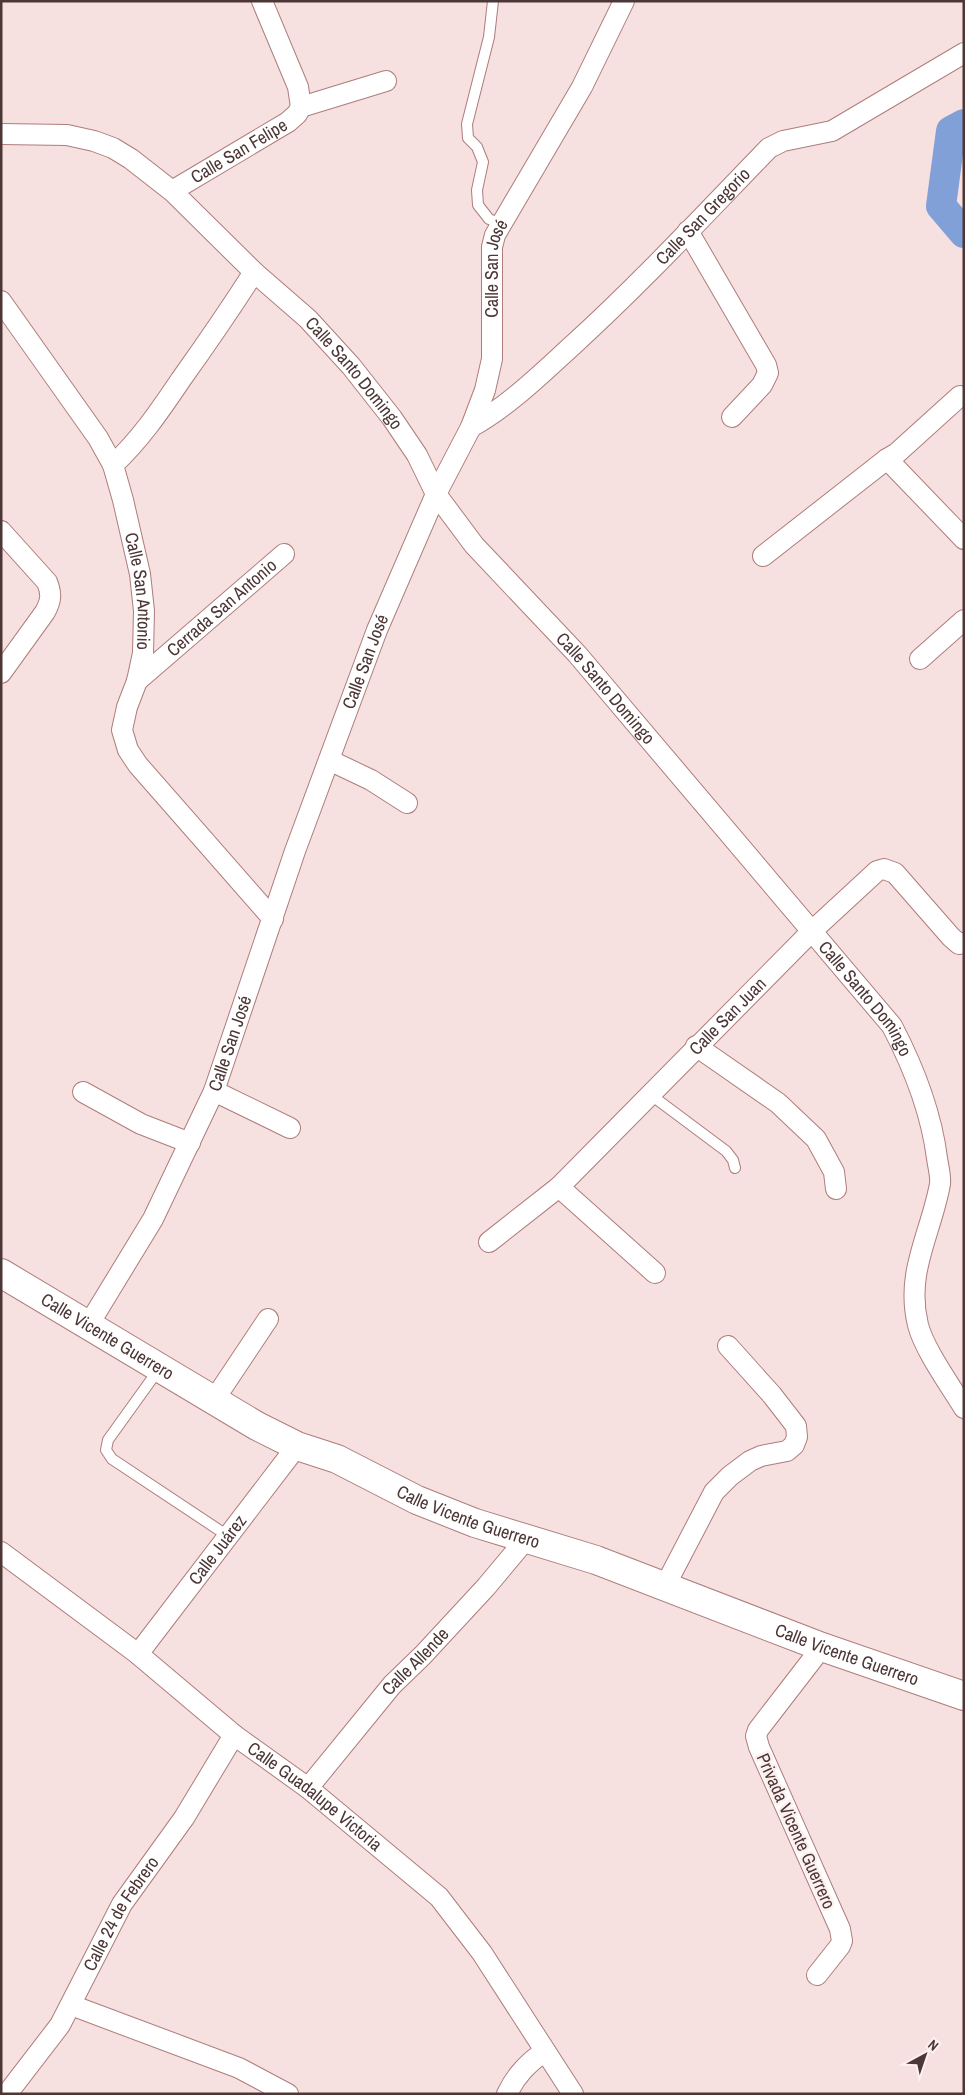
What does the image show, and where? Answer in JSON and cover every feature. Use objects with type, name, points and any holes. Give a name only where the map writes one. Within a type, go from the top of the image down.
[{"type":"street","name":"Calle San Felipe","points":[[172,191],[288,122],[297,114],[301,107],[298,87],[262,1]]},
{"type":"street","name":"Calle San José","points":[[89,1324],[153,1220],[214,1091],[295,851],[378,630],[436,494],[470,427],[490,371],[492,359],[492,247],[501,224],[582,87],[624,1]]},
{"type":"street","name":"Calle San Gregorio","points":[[470,427],[486,419],[526,388],[612,310],[769,148],[783,141],[832,131],[964,53]]},
{"type":"street","name":"Calle San Felipe","points":[[301,107],[386,81]]},
{"type":"street","name":"Calle Santo Domingo","points":[[1,134],[67,135],[94,141],[113,148],[131,159],[172,191],[254,272],[308,319],[351,366],[392,418],[417,454],[436,494],[474,545],[576,654],[892,1026],[909,1058],[922,1090],[940,1182],[916,1266],[913,1290],[918,1326],[929,1350],[964,1408]]},
{"type":"street","points":[[688,231],[766,365],[768,373],[762,385],[732,416]]},
{"type":"street","points":[[113,465],[132,448],[147,428],[254,272]]},
{"type":"street","name":"Calle San Antonio","points":[[1,302],[98,438],[113,465],[130,526],[140,574],[144,619],[143,653],[137,681],[123,719],[122,730],[128,750],[138,765],[273,918]]},
{"type":"street","points":[[762,556],[897,453],[960,396]]},
{"type":"street","points":[[887,459],[964,539]]},
{"type":"street","points":[[3,536],[47,582],[51,592],[51,601],[45,612],[4,661]]},
{"type":"street","name":"Cerrada San Antonio","points":[[137,681],[284,554]]},
{"type":"street","points":[[920,659],[964,620]]},
{"type":"street","points":[[329,760],[371,780],[407,803]]},
{"type":"street","name":"Calle San Juan","points":[[489,1242],[559,1187],[652,1094],[696,1046],[812,931],[877,871],[889,870],[899,877],[955,941],[964,944]]},
{"type":"street","points":[[696,1046],[778,1103],[816,1139],[834,1172],[836,1189]]},
{"type":"street","points":[[214,1091],[290,1128]]},
{"type":"street","points":[[84,1092],[141,1124],[190,1143]]},
{"type":"street","points":[[559,1187],[655,1273]]},
{"type":"street","name":"Calle Vicente Guerrero","points":[[1,1273],[257,1426],[297,1446],[337,1459],[426,1503],[476,1523],[596,1560],[822,1647],[964,1696]]},
{"type":"street","points":[[214,1400],[268,1319]]},
{"type":"street","points":[[665,1586],[714,1492],[730,1476],[750,1461],[761,1456],[787,1451],[794,1445],[797,1437],[796,1426],[728,1346]]},
{"type":"street","name":"Calle Juárez","points":[[138,1654],[297,1446]]},
{"type":"street","name":"Calle Allende","points":[[308,1788],[392,1685],[423,1655],[486,1587],[526,1538]]},
{"type":"street","name":"Calle Guadalupe Victoria","points":[[1,1552],[138,1654],[234,1735],[308,1788],[439,1897],[482,1953],[572,2094]]},
{"type":"street","name":"Privada Vicente Guerrero","points":[[818,1976],[840,1946],[842,1941],[840,1929],[758,1747],[756,1736],[758,1730],[822,1647]]},
{"type":"street","name":"Calle 24 de Febrero","points":[[8,2094],[60,2025],[72,2005],[122,1904],[184,1818],[234,1735]]},
{"type":"street","points":[[72,2005],[239,2068],[288,2094]]},
{"type":"street","points":[[507,2094],[518,2075],[528,2063],[545,2051]]},
{"type":"lane","points":[[493,1],[489,37],[467,124],[468,138],[476,147],[483,162],[477,190],[478,205],[490,219],[501,224]]},
{"type":"lane","points":[[652,1094],[726,1151],[733,1160],[735,1168]]},
{"type":"lane","points":[[160,1368],[108,1440],[106,1450],[112,1460],[228,1536]]},
{"type":"waterway","points":[[964,124],[951,131],[941,206],[964,233]]}]
